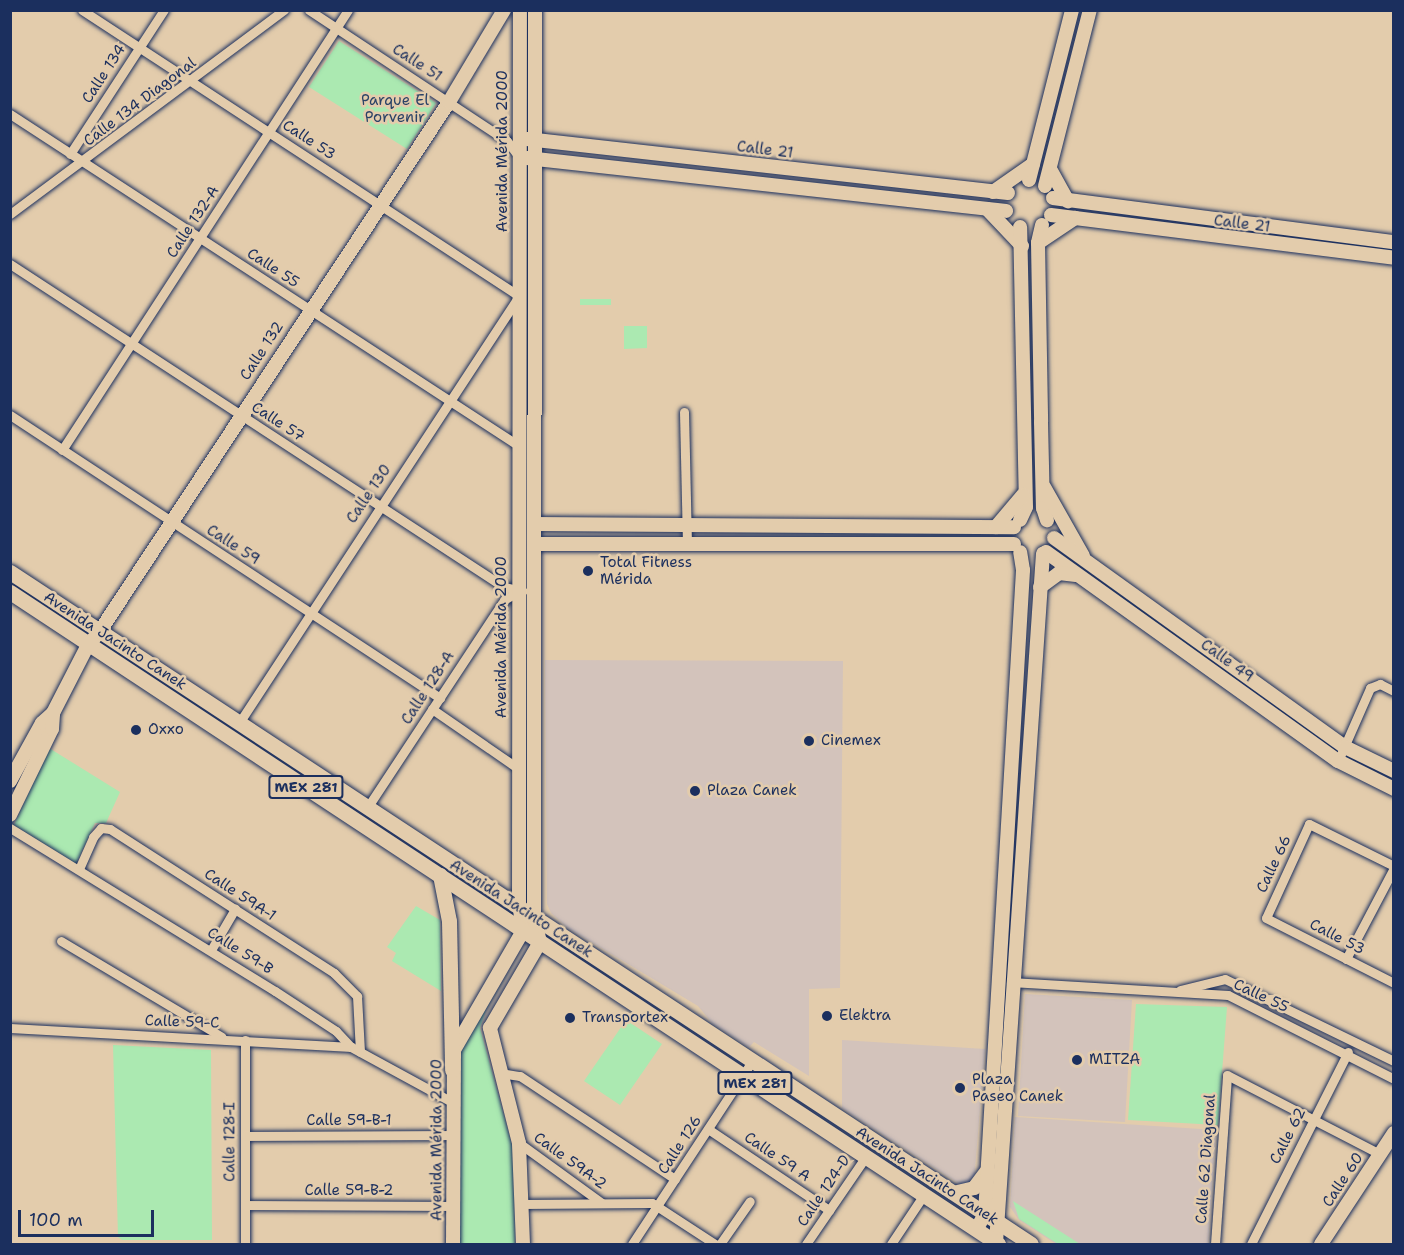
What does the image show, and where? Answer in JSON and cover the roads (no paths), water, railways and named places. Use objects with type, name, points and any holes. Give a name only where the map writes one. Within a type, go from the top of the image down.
[{"type":"main road","name":"Avenida Jacinto Canek","points":[[10,572],[1031,1245]]},
{"type":"main road","name":"Avenida Jacinto Canek","points":[[10,592],[925,1193],[987,1239]]},
{"type":"main road","points":[[440,875],[449,921],[452,1070]]},
{"type":"street","name":"Calle 53","points":[[81,10],[519,296]]},
{"type":"street","name":"Calle 134","points":[[70,154],[164,10]]},
{"type":"street","name":"Calle 134 Diagonal","points":[[10,214],[84,163],[284,10]]},
{"type":"street","name":"Calle 51","points":[[309,10],[449,102],[513,140]]},
{"type":"street","name":"Calle 132-A","points":[[62,450],[348,10]]},
{"type":"street","name":"Calle 132","points":[[11,781],[42,723],[53,713],[88,645],[100,631],[309,310],[449,102],[504,10]]},
{"type":"street","name":"Avenida Mérida 2000","points":[[453,1245],[452,1070],[459,1037],[523,931],[519,908],[519,157],[513,140],[520,10]]},
{"type":"street","points":[[523,1245],[519,1143],[500,1073],[491,1023],[540,942],[534,918],[535,10]]},
{"type":"street","points":[[1029,180],[1072,10]]},
{"type":"street","points":[[987,1239],[999,1223],[1040,586],[1045,553],[1054,538],[1047,520],[1042,484],[1038,243],[1046,220],[1050,169],[1090,10]]},
{"type":"street","name":"Calle 55","points":[[10,114],[519,446]]},
{"type":"street","name":"Calle 21","points":[[513,140],[536,140],[1008,193]]},
{"type":"street","points":[[519,157],[1006,211],[1020,227],[1026,507],[1017,524],[1017,548],[1023,570],[987,1170],[985,1214],[987,1239]]},
{"type":"street","points":[[993,192],[1034,164]]},
{"type":"street","points":[[774,185],[775,168]]},
{"type":"street","points":[[1050,169],[1068,201]]},
{"type":"street","points":[[1006,211],[1008,193],[1014,185],[1029,180],[1049,192]]},
{"type":"street","name":"Calle 21","points":[[1049,192],[1068,201],[1394,243]]},
{"type":"street","points":[[987,209],[1022,246]]},
{"type":"street","name":"Calle 21","points":[[1046,220],[1075,218],[1394,258]]},
{"type":"street","points":[[1038,243],[1075,218]]},
{"type":"street","points":[[1020,227],[1046,220]]},
{"type":"street","points":[[1246,241],[1250,225]]},
{"type":"street","name":"Calle 57","points":[[10,264],[504,587],[519,591],[534,590]]},
{"type":"street","points":[[519,296],[534,296]]},
{"type":"street","name":"Calle 130","points":[[239,723],[379,506],[519,296]]},
{"type":"street","points":[[1024,372],[1041,372]]},
{"type":"street","points":[[684,412],[687,544]]},
{"type":"street","name":"Calle 59","points":[[10,415],[440,698]]},
{"type":"street","points":[[1042,484],[1086,561]]},
{"type":"street","points":[[996,527],[1011,514],[1026,491]]},
{"type":"street","points":[[534,524],[996,527],[1017,524],[1036,515],[1047,520]]},
{"type":"street","name":"Calle 49","points":[[1054,538],[1345,747],[1394,771]]},
{"type":"street","points":[[534,544],[999,544],[1017,548],[1031,557],[1045,553]]},
{"type":"street","points":[[999,544],[1023,570]]},
{"type":"street","name":"Calle 49","points":[[1045,553],[1338,761],[1394,789]]},
{"type":"street","points":[[1040,586],[1059,573],[1078,575]]},
{"type":"street","name":"Calle 128-A","points":[[367,808],[504,600],[519,591]]},
{"type":"street","points":[[48,616],[57,603]]},
{"type":"street","points":[[1198,661],[1209,649]]},
{"type":"street","points":[[158,691],[168,676]]},
{"type":"street","points":[[1338,761],[1370,687],[1380,684],[1394,691]]},
{"type":"street","points":[[432,709],[519,769]]},
{"type":"street","name":"Calle 132","points":[[10,815],[52,729],[53,713]]},
{"type":"street","points":[[1012,761],[1029,761]]},
{"type":"street","name":"Calle 66","points":[[1266,918],[1309,824],[1394,867]]},
{"type":"street","name":"Calle 59-B","points":[[10,828],[211,950],[336,1031],[351,1047],[452,1102]]},
{"type":"street","name":"Calle 59A-1","points":[[79,869],[101,828],[110,829],[334,973],[357,996],[360,1052]]},
{"type":"street","points":[[1346,959],[1394,867]]},
{"type":"street","points":[[211,950],[235,909]]},
{"type":"street","name":"Calle 53","points":[[1266,918],[1394,983]]},
{"type":"street","points":[[61,941],[224,1038]]},
{"type":"street","name":"Calle 55","points":[[1168,993],[1225,979],[1394,1061]]},
{"type":"street","points":[[999,982],[1168,993]]},
{"type":"street","name":"Calle 55","points":[[1168,993],[1228,995],[1394,1079]]},
{"type":"street","name":"Calle 59-C","points":[[10,1028],[224,1038],[351,1047]]},
{"type":"street","name":"Calle 128-I","points":[[245,1040],[245,1245]]},
{"type":"street","name":"Calle 62","points":[[1251,1245],[1353,1041]]},
{"type":"street","name":"Calle 126","points":[[632,1245],[752,1061]]},
{"type":"street","points":[[500,1073],[520,1077],[675,1179]]},
{"type":"street","name":"Calle 62 Diagonal","points":[[1215,1245],[1227,1075],[1314,1119]]},
{"type":"street","points":[[1314,1119],[1380,1154]]},
{"type":"street","name":"Calle 59 A","points":[[708,1129],[829,1210]]},
{"type":"street","name":"Calle 60","points":[[1321,1245],[1394,1133]]},
{"type":"street","name":"Calle 59-B-1","points":[[245,1136],[452,1135]]},
{"type":"street","name":"Calle 59A-2","points":[[519,1143],[603,1203]]},
{"type":"street","name":"Calle 124-D","points":[[806,1245],[867,1155]]},
{"type":"street","points":[[952,1192],[974,1188],[987,1170]]},
{"type":"street","points":[[891,1245],[925,1193]]},
{"type":"street","points":[[720,1245],[750,1201]]},
{"type":"street","name":"Calle 59A-2","points":[[521,1204],[652,1203],[657,1206]]},
{"type":"street","name":"Calle 59-B-2","points":[[245,1205],[453,1206]]},
{"type":"street","points":[[657,1206],[715,1245]]},
{"type":"place","name":"Total Fitness Mérida","points":[[588,571]]},
{"type":"place","name":"Oxxo","points":[[136,730]]},
{"type":"place","name":"Cinemex","points":[[809,741]]},
{"type":"place","name":"Plaza Canek","points":[[695,791]]},
{"type":"place","name":"Elektra","points":[[827,1016]]},
{"type":"place","name":"Transportex","points":[[570,1018]]},
{"type":"place","name":"MITZA","points":[[1077,1060]]},
{"type":"place","name":"Plaza Paseo Canek","points":[[960,1088]]},
{"type":"park label","name":"Parque El Porvenir","points":[[395,108]]}]
